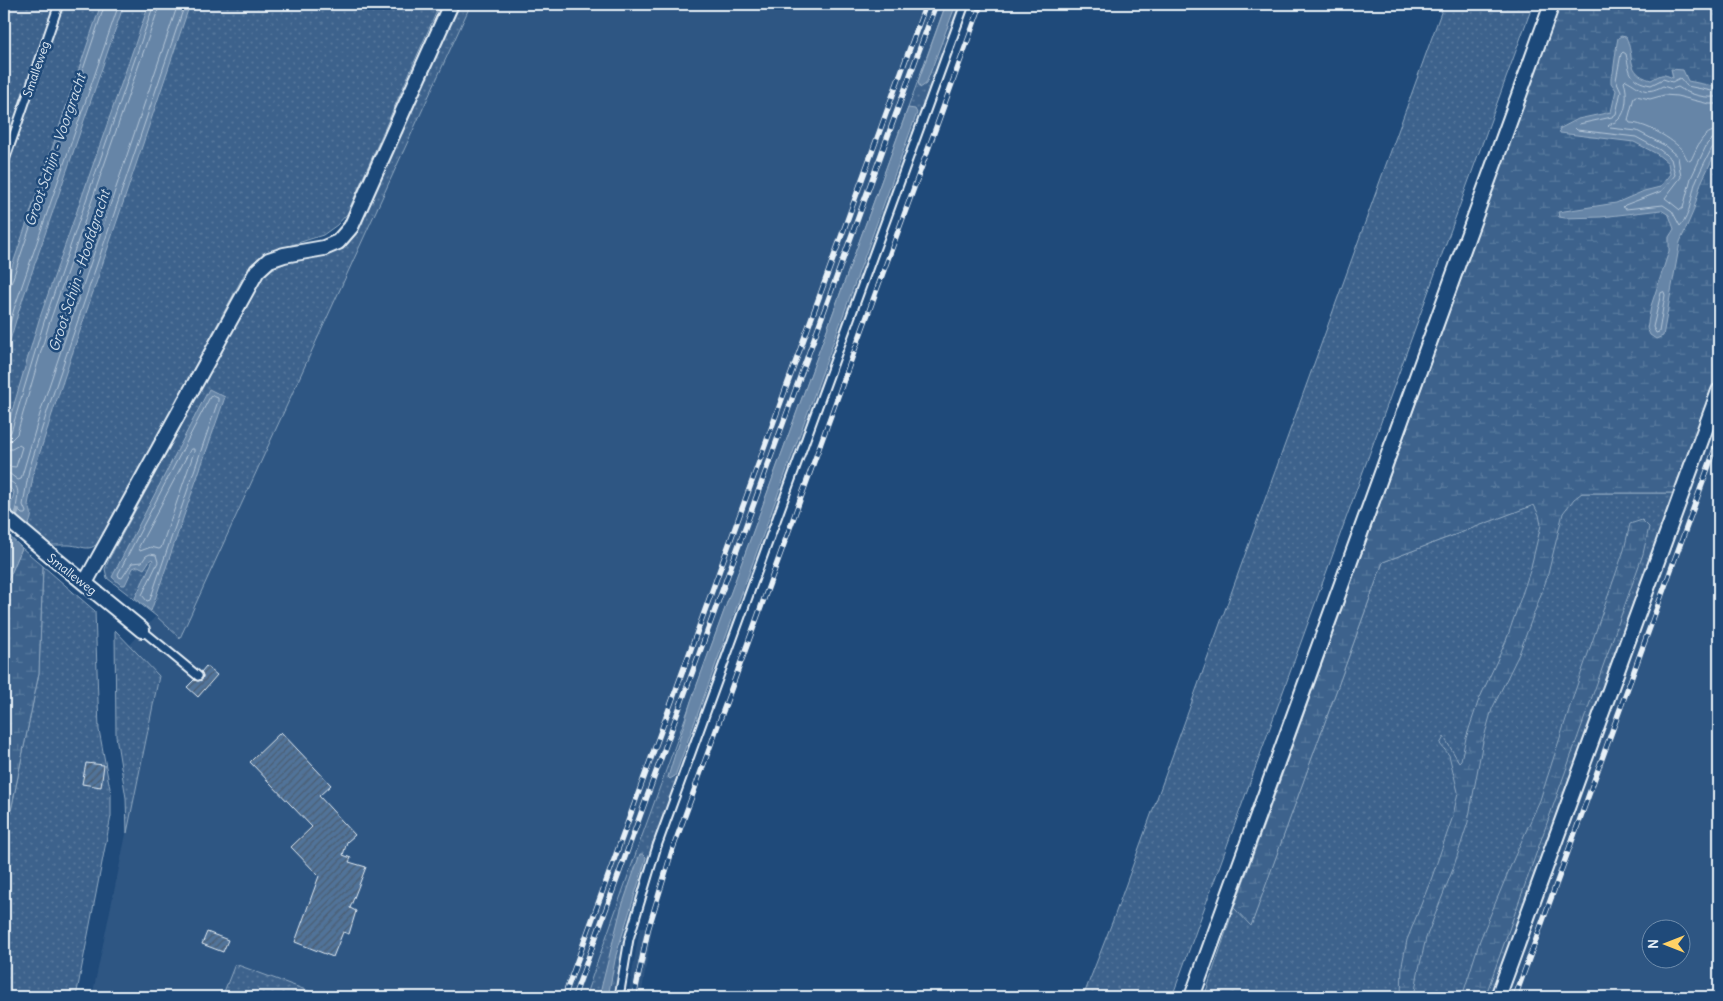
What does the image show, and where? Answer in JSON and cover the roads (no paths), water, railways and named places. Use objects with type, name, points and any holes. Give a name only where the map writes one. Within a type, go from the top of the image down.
[{"type":"street","points":[[85,583],[258,271],[269,260],[284,254],[324,248],[338,242],[351,227],[450,4]]},
{"type":"street","points":[[1192,997],[1552,4]]},
{"type":"street","points":[[1498,997],[1719,391]]},
{"type":"street","name":"Smalleweg","points":[[4,516],[50,556],[142,630]]},
{"type":"lane","name":"Smalleweg","points":[[4,163],[58,4]]},
{"type":"lane","points":[[619,997],[629,939],[657,846],[965,4]]},
{"type":"lane","points":[[142,630],[198,676]]},
{"type":"water","name":"Groot Schijn - Voorgracht","points":[[101,4],[124,4],[19,310],[4,361],[4,290]]},
{"type":"water","points":[[149,4],[190,4],[34,471],[28,505],[31,516],[28,526],[10,510],[14,492],[4,483],[4,438],[39,320]]},
{"type":"water","points":[[946,4],[956,4],[926,84],[920,88],[918,82]]},
{"type":"water","points":[[1621,36],[1626,37],[1634,68],[1643,77],[1651,80],[1660,75],[1673,78],[1671,69],[1683,70],[1688,81],[1713,86],[1719,84],[1719,145],[1701,183],[1693,212],[1680,242],[1663,336],[1656,339],[1650,335],[1647,328],[1651,306],[1669,251],[1669,237],[1674,229],[1669,215],[1661,210],[1601,217],[1565,218],[1559,217],[1558,212],[1616,203],[1644,191],[1660,187],[1670,174],[1668,163],[1657,154],[1634,142],[1560,133],[1559,129],[1578,119],[1611,112],[1616,90],[1611,83],[1611,78],[1618,38]]},
{"type":"water","points":[[908,108],[915,109],[917,113],[675,776],[670,779],[668,777],[691,701]]},
{"type":"water","points":[[209,389],[225,397],[151,611],[135,598],[152,559],[144,569],[138,566],[133,568],[125,585],[121,585],[112,577]]},
{"type":"water","points":[[4,531],[22,548],[4,590]]},
{"type":"water","points":[[640,854],[646,857],[645,862],[616,955],[608,997],[599,997],[621,909]]},
{"type":"waterway","name":"Groot Schijn - Hoofdgracht","points":[[4,545],[18,510]]},
{"type":"railway","points":[[564,997],[926,4]]},
{"type":"railway","points":[[574,997],[936,4]]},
{"type":"railway","points":[[634,997],[648,930],[672,851],[981,4]]},
{"type":"railway","points":[[1515,997],[1719,438]]}]
